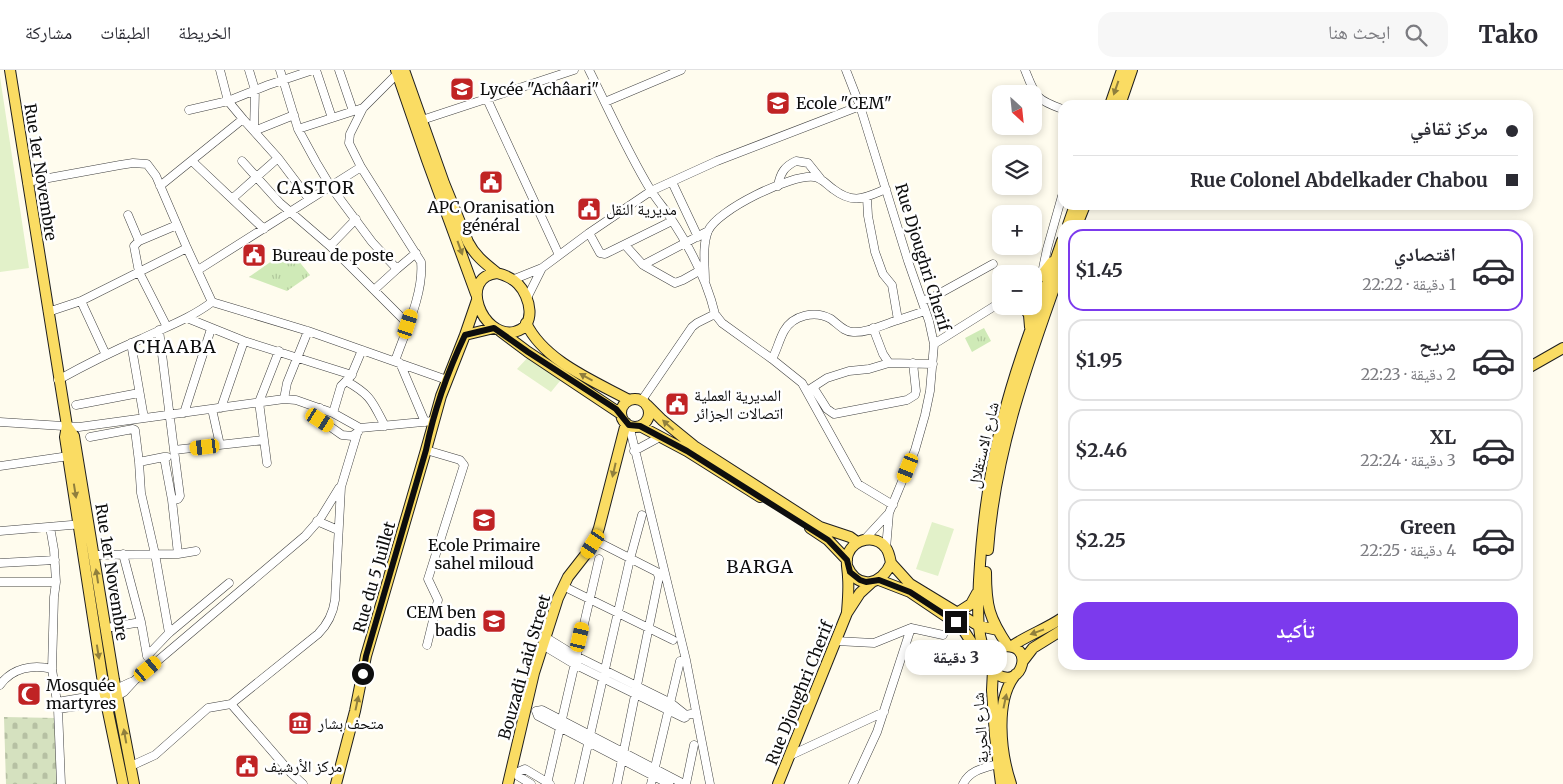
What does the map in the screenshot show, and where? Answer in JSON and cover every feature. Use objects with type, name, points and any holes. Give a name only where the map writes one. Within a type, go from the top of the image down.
[{"type":"main road","name":"Rue 1er Novembre","points":[[10,70],[66,426],[65,437],[94,555],[134,784]]},
{"type":"main road","points":[[1112,100],[1122,70]]},
{"type":"main road","points":[[1122,100],[1132,70]]},
{"type":"main road","points":[[400,71],[422,120],[447,191],[472,250],[497,273],[520,286],[527,298],[530,310],[526,323],[522,328],[513,332],[497,329],[465,335]]},
{"type":"main road","points":[[400,71],[427,160],[477,297],[486,319],[497,329],[625,421],[640,426],[687,451],[828,540],[847,563],[850,572],[860,580],[875,581],[910,592],[947,616],[962,628],[991,667],[1003,677],[1012,677],[1020,671],[1023,661],[1032,648],[1058,632]]},
{"type":"main road","points":[[1042,273],[1058,253]]},
{"type":"main road","name":"شارع الاستقلال","points":[[991,667],[984,653],[979,626],[979,590],[984,512],[990,473],[1002,419],[1030,329],[1058,253]]},
{"type":"main road","points":[[477,297],[478,286],[481,280],[497,273]]},
{"type":"main road","name":"شارع الاستقلال","points":[[1010,646],[990,616],[986,585],[988,547],[999,468],[1008,427],[1038,332],[1058,277]]},
{"type":"main road","name":"Rue du 5 Juillet","points":[[336,784],[355,711],[366,656],[426,450],[429,421],[465,335],[477,297]]},
{"type":"main road","points":[[1028,315],[1030,329]]},
{"type":"main road","points":[[526,323],[534,338],[556,357],[580,374],[629,400]]},
{"type":"main road","points":[[1533,365],[1563,348]]},
{"type":"main road","points":[[625,421],[623,406],[629,400],[635,399],[644,402],[662,420],[694,446],[820,527],[860,541],[877,541],[886,549],[891,563],[910,584],[979,626],[998,630]]},
{"type":"main road","points":[[640,426],[649,417],[649,410],[644,402]]},
{"type":"main road","name":"Bouzadi Laid Street","points":[[508,784],[534,673],[549,624],[563,585],[593,544],[599,528],[625,421]]},
{"type":"main road","name":"Rue 1er Novembre","points":[[66,426],[74,436],[106,698],[123,784]]},
{"type":"main road","points":[[847,613],[848,553],[860,541]]},
{"type":"main road","points":[[847,613],[860,593],[885,575],[891,563]]},
{"type":"main road","points":[[957,613],[971,604],[979,590]]},
{"type":"main road","name":"Rue Djoughri Cherif","points":[[778,784],[847,613]]},
{"type":"main road","points":[[991,667],[996,650],[1001,647],[1010,646],[1027,635],[1043,630],[1058,621]]},
{"type":"main road","points":[[1010,646],[1020,652],[1023,661]]},
{"type":"main road","name":"شارع الحرية","points":[[991,667],[1001,784]]},
{"type":"main road","name":"شارع الحرية","points":[[1011,784],[1007,771],[1002,721],[1006,696],[1011,681],[1016,674]]},
{"type":"street","points":[[220,70],[228,101],[278,158],[309,199]]},
{"type":"street","points":[[249,70],[255,90],[254,131]]},
{"type":"street","points":[[280,70],[298,130],[331,186],[372,242],[397,269]]},
{"type":"street","points":[[189,110],[228,101],[314,70],[332,118]]},
{"type":"street","points":[[339,70],[353,111]]},
{"type":"street","points":[[422,120],[574,70]]},
{"type":"street","points":[[588,70],[651,191],[685,244],[705,283],[716,314],[722,323],[796,377],[834,414],[907,400],[915,395],[913,363]]},
{"type":"street","points":[[605,102],[681,70]]},
{"type":"street","name":"Rue Djoughri Cherif","points":[[846,70],[860,106],[934,344],[933,364],[925,415],[915,450],[891,509]]},
{"type":"street","points":[[320,408],[317,416],[320,420],[345,436],[350,437],[359,431],[429,421],[397,362],[418,294],[422,273],[421,262],[360,167],[349,142],[350,134],[363,108],[400,71]]},
{"type":"street","points":[[1028,71],[1032,88],[1039,99],[1058,108]]},
{"type":"street","points":[[487,99],[558,255]]},
{"type":"street","points":[[512,280],[542,268],[651,191],[717,161],[860,106]]},
{"type":"street","points":[[298,130],[363,108]]},
{"type":"street","points":[[254,131],[294,116]]},
{"type":"street","points":[[160,186],[244,119]]},
{"type":"street","points":[[233,198],[278,158]]},
{"type":"street","points":[[192,161],[264,229]]},
{"type":"street","points":[[242,161],[290,212],[330,246],[408,324]]},
{"type":"street","points":[[778,186],[783,171],[796,161],[808,163],[820,178],[847,197],[868,198],[886,190]]},
{"type":"street","points":[[27,182],[133,163],[147,164],[153,171],[186,248],[212,302],[308,331],[447,380]]},
{"type":"street","points":[[198,270],[360,167]]},
{"type":"street","points":[[643,265],[708,231],[717,219],[752,198],[804,176],[820,178]]},
{"type":"street","points":[[672,182],[698,237]]},
{"type":"street","points":[[868,198],[868,216],[875,252],[883,274],[892,285],[898,320]]},
{"type":"street","points":[[1042,265],[1058,210]]},
{"type":"street","points":[[128,215],[139,240]]},
{"type":"street","points":[[330,246],[356,219]]},
{"type":"street","points":[[589,233],[602,254],[625,245],[672,221]]},
{"type":"street","points":[[167,327],[139,272],[134,246],[139,240],[177,225]]},
{"type":"street","points":[[705,283],[705,243],[708,231]]},
{"type":"street","points":[[625,245],[643,265],[674,282],[684,280],[699,271]]},
{"type":"street","points":[[48,312],[81,301],[186,248]]},
{"type":"street","points":[[374,290],[416,253]]},
{"type":"street","points":[[922,301],[935,296],[993,264]]},
{"type":"street","points":[[527,298],[542,268]]},
{"type":"street","points":[[81,301],[106,355]]},
{"type":"street","points":[[58,380],[131,343],[198,313],[212,302]]},
{"type":"street","points":[[934,344],[992,308]]},
{"type":"street","points":[[772,359],[784,330],[792,322],[806,314],[828,317],[845,331],[852,332],[874,328],[925,311]]},
{"type":"street","points":[[644,402],[692,327],[716,314]]},
{"type":"street","points":[[187,318],[244,341],[352,375]]},
{"type":"street","points":[[874,328],[884,354],[890,363]]},
{"type":"street","points":[[184,413],[211,329]]},
{"type":"street","points":[[159,330],[180,496],[178,499],[172,500]]},
{"type":"street","points":[[284,399],[287,383],[308,331]]},
{"type":"street","points":[[220,445],[217,408],[244,341]]},
{"type":"street","points":[[131,343],[144,418]]},
{"type":"street","points":[[333,413],[341,386],[352,375],[362,350]]},
{"type":"street","points":[[267,463],[259,402],[279,351]]},
{"type":"street","points":[[810,389],[827,378],[844,372],[869,369],[890,363],[933,364]]},
{"type":"street","points":[[346,381],[369,397],[384,426]]},
{"type":"street","points":[[810,389],[858,484],[891,509]]},
{"type":"street","points":[[76,404],[139,393]]},
{"type":"street","points":[[0,422],[79,427],[284,399],[296,400],[333,413],[359,431]]},
{"type":"street","points":[[625,421],[661,555],[686,660],[710,784]]},
{"type":"street","points":[[90,437],[135,430],[141,493],[155,554],[169,633]]},
{"type":"street","points":[[58,706],[106,698],[117,693],[135,680],[300,540],[317,522],[340,487],[359,431]]},
{"type":"street","points":[[634,451],[660,437]]},
{"type":"street","points":[[139,462],[164,457],[175,452],[264,440]]},
{"type":"street","points":[[426,450],[460,460],[464,465],[428,579],[438,600],[426,645]]},
{"type":"street","points":[[0,466],[69,456]]},
{"type":"street","points":[[164,457],[172,500],[174,535],[178,554]]},
{"type":"street","points":[[131,766],[155,755],[208,708],[231,704],[318,634],[327,624],[333,613],[335,600],[340,487]]},
{"type":"street","points":[[860,541],[891,509]]},
{"type":"street","points":[[886,549],[891,509]]},
{"type":"street","points":[[579,784],[630,559],[642,515]]},
{"type":"street","points":[[317,522],[338,530]]},
{"type":"street","points":[[0,531],[85,524]]},
{"type":"street","points":[[50,527],[56,582],[52,669],[58,706],[61,784]]},
{"type":"street","points":[[602,544],[659,574],[659,587],[617,784]]},
{"type":"street","points":[[94,555],[178,554],[196,551]]},
{"type":"street","points":[[124,554],[141,622],[147,656],[169,633],[229,583]]},
{"type":"street","points":[[531,784],[520,778],[518,772],[525,769],[548,784],[560,723],[599,559]]},
{"type":"street","points":[[0,563],[55,560]]},
{"type":"street","points":[[0,582],[56,582]]},
{"type":"street","points":[[569,589],[673,640]]},
{"type":"street","points":[[112,627],[141,622]]},
{"type":"street","points":[[853,784],[877,732],[911,628]]},
{"type":"street","points":[[836,641],[874,643],[911,628],[942,635]]},
{"type":"street","points":[[575,660],[686,715],[696,713]]},
{"type":"street","points":[[651,784],[680,661]]},
{"type":"street","points":[[0,684],[6,676],[20,670],[35,667],[52,669]]},
{"type":"street","points":[[231,704],[291,773],[303,784]]},
{"type":"street","points":[[789,756],[884,712]]},
{"type":"street","points":[[560,723],[590,734],[623,755],[685,784],[694,745]]},
{"type":"street","points":[[560,723],[588,742],[623,755]]},
{"type":"street","points":[[963,784],[974,771],[998,764]]},
{"type":"street","points":[[654,771],[669,784]]},
{"type":"green space","points":[[0,77],[29,268],[0,272]]},
{"type":"green space","points":[[289,249],[310,275],[287,291],[249,277]]},
{"type":"green space","points":[[984,328],[991,341],[972,352],[965,338]]},
{"type":"green space","points":[[531,354],[564,376],[551,392],[517,369]]},
{"type":"green space","points":[[932,522],[954,529],[938,576],[916,569]]},
{"type":"green space","points":[[4,717],[56,718],[59,784],[6,784]]},
{"type":"place","name":"Lycée \"Achâari\"","points":[[462,89]]},
{"type":"place","name":"Ecole \"CEM\"","points":[[778,103]]},
{"type":"place","name":"APC Oranisation général","points":[[491,182]]},
{"type":"place","name":"مديرية النقل","points":[[589,209]]},
{"type":"place","name":"Bureau de poste","points":[[254,255]]},
{"type":"place","name":"المديرية العملية اتصالات الجزائر","points":[[677,404]]},
{"type":"place","name":"Ecole Primaire sahel miloud","points":[[484,520]]},
{"type":"place","name":"CEM ben badis","points":[[494,621]]},
{"type":"place","name":"Mosquée martyres","points":[[29,694]]},
{"type":"place","name":"متحف بشار","points":[[300,723]]},
{"type":"place","name":"مركز الأرشيف","points":[[247,766]]},
{"type":"district","name":"CASTOR","points":[[316,187]]},
{"type":"district","name":"CHAABA","points":[[175,346]]},
{"type":"district","name":"BARGA","points":[[760,566]]},
{"type":"route","points":[[363,674],[366,656],[433,420],[459,348],[465,335],[494,328],[616,409],[629,425],[640,426],[687,451],[828,540],[847,560],[847,566],[854,577],[866,582],[879,580],[910,592],[956,622]]}]
